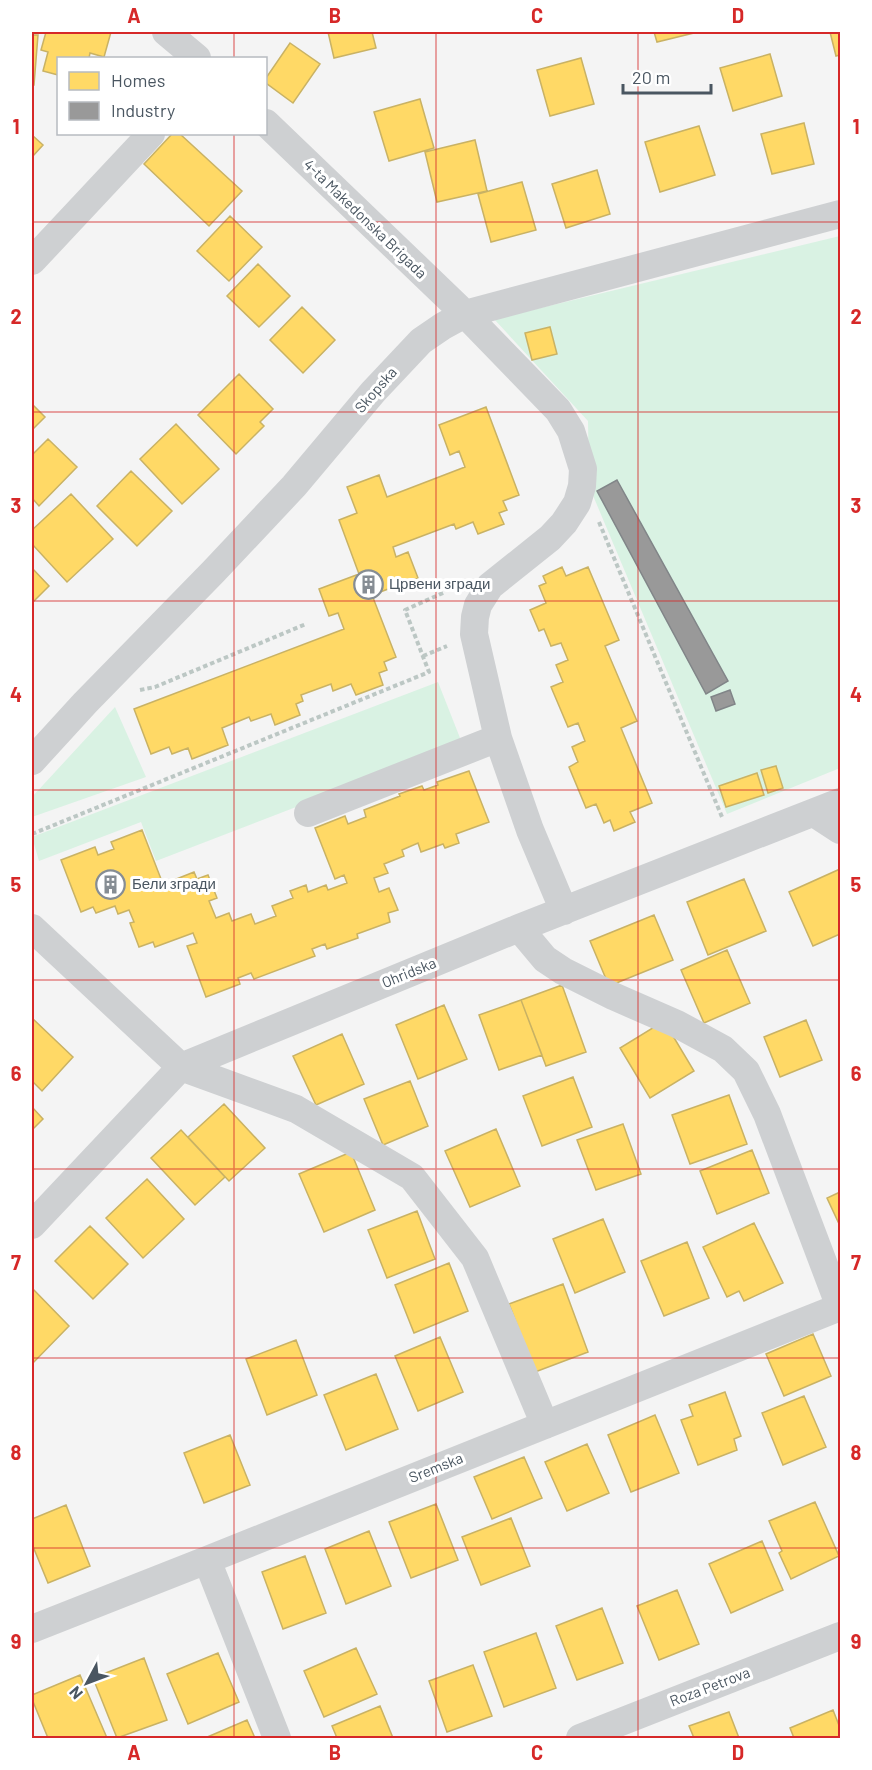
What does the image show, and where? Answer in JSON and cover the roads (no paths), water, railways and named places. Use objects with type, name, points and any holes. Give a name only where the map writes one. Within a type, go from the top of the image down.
[{"type":"street","points":[[166,32],[195,57]]},
{"type":"street","name":"4-ta Makedonska Brigada","points":[[267,124],[465,314],[558,410],[571,431],[583,469],[582,486],[577,503],[564,524],[550,538],[490,586],[478,605],[475,617],[474,634],[498,738]]},
{"type":"street","points":[[32,261],[150,135]]},
{"type":"street","name":"Skopska","points":[[32,761],[294,486],[373,392],[421,342],[443,326],[465,314],[840,214]]},
{"type":"street","points":[[308,813],[498,738],[530,830],[564,911]]},
{"type":"street","name":"Ohridska","points":[[32,1225],[181,1066],[519,928],[840,802]]},
{"type":"street","points":[[813,813],[840,830]]},
{"type":"street","points":[[32,928],[181,1066],[296,1109],[412,1176],[475,1258],[545,1425]]},
{"type":"street","points":[[519,928],[545,959],[562,971],[677,1024],[723,1049],[746,1071],[767,1114],[840,1307]]},
{"type":"street","name":"Sremska","points":[[32,1629],[840,1307]]},
{"type":"street","points":[[207,1560],[277,1738]]},
{"type":"street","name":"Roza Petrova","points":[[580,1738],[840,1636]]},
{"type":"place","name":"Црвени згради","points":[[368,584]]},
{"type":"place","name":"Бели згради","points":[[111,884]]}]
